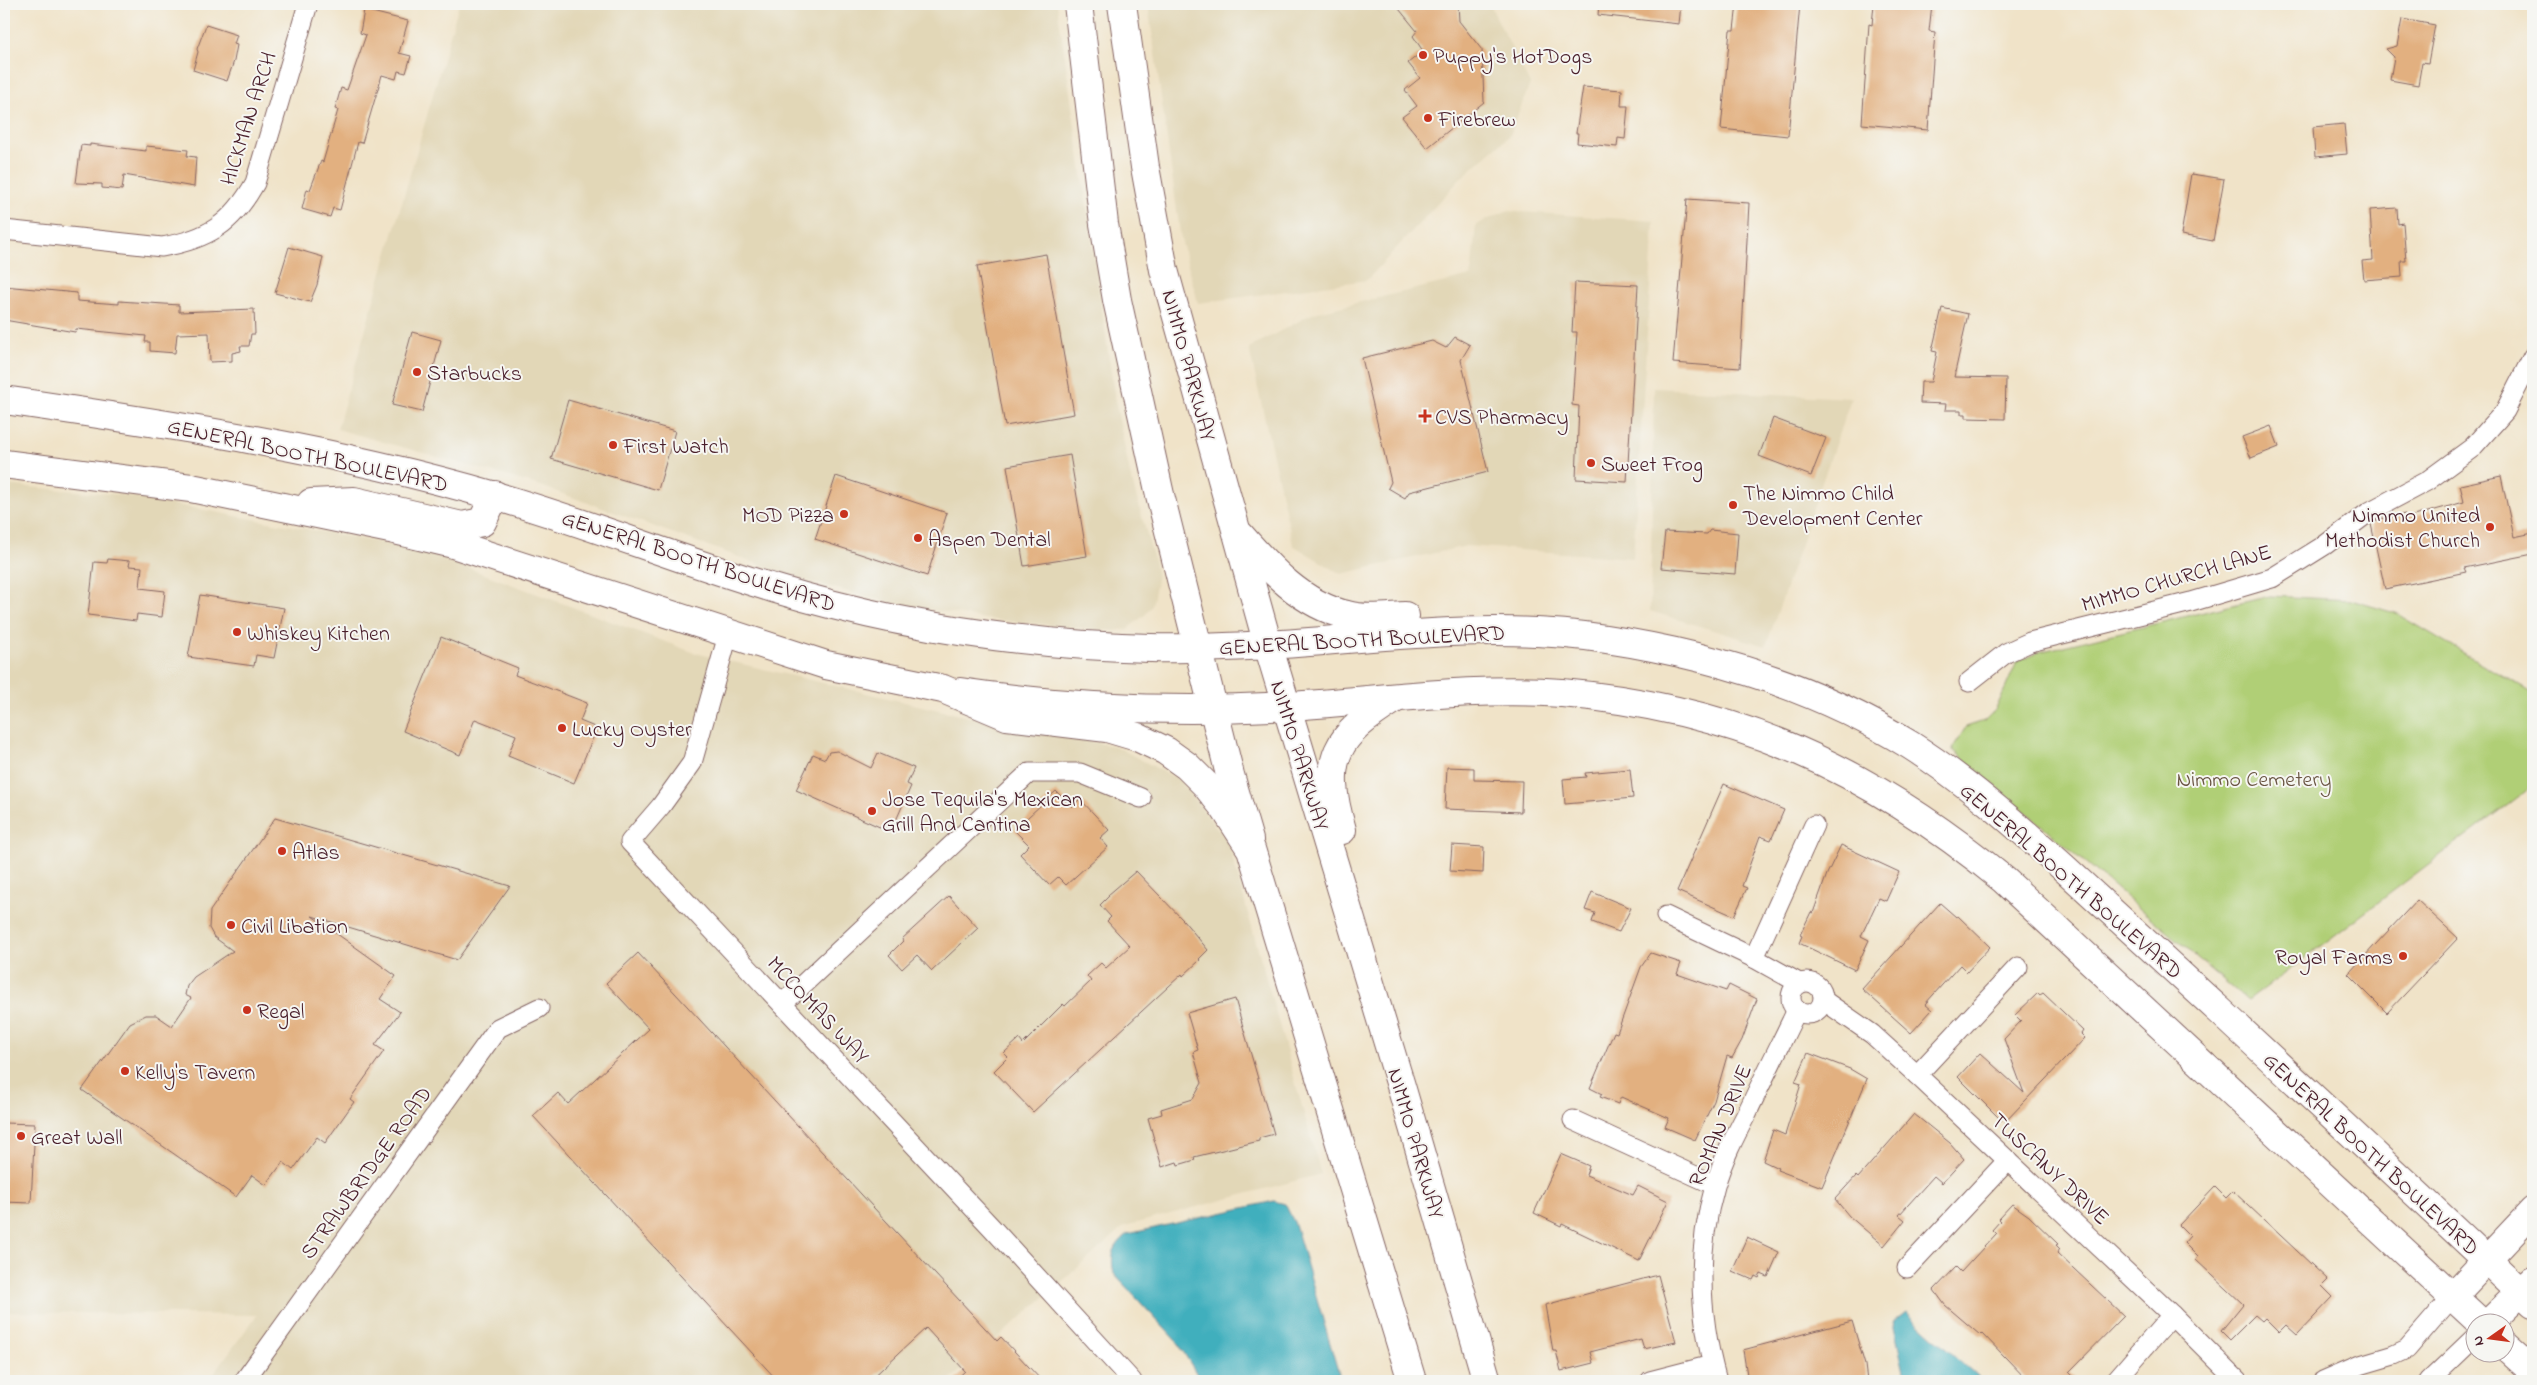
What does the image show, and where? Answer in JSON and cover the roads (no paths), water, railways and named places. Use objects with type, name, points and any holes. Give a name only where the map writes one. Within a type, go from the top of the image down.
[{"type":"main road","points":[[1078,4],[1104,224],[1117,300],[1160,495],[1251,849],[1412,1381]]},
{"type":"main road","name":"NIMMO PARKWAY","points":[[1122,4],[1145,167],[1164,270],[1268,645],[1401,1086],[1487,1381]]},
{"type":"main road","name":"GENERAL BOOTH BOULEVARD","points":[[4,400],[191,428],[342,457],[495,496],[595,527],[765,586],[886,617],[970,632],[1046,642],[1134,648],[1268,645],[1465,630],[1553,632],[1606,639],[1688,654],[1767,677],[1869,722],[1912,747],[1978,794],[2044,849],[2488,1260],[2529,1292]]},
{"type":"main road","name":"GENERAL BOOTH BOULEVARD","points":[[4,464],[191,488],[453,544],[728,635],[826,665],[943,689],[1107,707],[1174,710],[1286,706],[1506,691],[1561,693],[1640,703],[1685,712],[1746,729],[1830,765],[1881,791],[1945,833],[2004,880],[2469,1312]]},
{"type":"main road","points":[[273,505],[354,500],[462,526],[482,522],[495,496]]},
{"type":"main road","points":[[1235,528],[1263,560],[1294,589],[1327,608],[1347,616],[1370,618],[1497,612],[1538,614],[1561,617],[1606,639]]},
{"type":"main road","points":[[943,689],[1007,716],[1107,728],[1137,737],[1166,752],[1187,766],[1205,784],[1251,849]]},
{"type":"main road","points":[[1396,698],[1368,716],[1351,731],[1340,746],[1332,766],[1331,784],[1335,805],[1388,986],[1401,1086]]},
{"type":"main road","points":[[2452,1296],[2533,1212]]},
{"type":"main road","points":[[2503,1312],[2529,1292]]},
{"type":"main road","points":[[2514,1354],[2533,1371]]},
{"type":"street","name":"HICKMAN ARCH","points":[[4,230],[162,247],[187,243],[209,234],[228,221],[244,204],[255,183],[308,4]]},
{"type":"street","name":"MIMMO CHURCH LANE","points":[[1969,682],[2006,653],[2030,642],[2191,602],[2272,578],[2325,545],[2369,512],[2427,481],[2472,448],[2505,411],[2533,356]]},
{"type":"street","name":"MCCOMAS WAY","points":[[728,635],[692,763],[661,806],[630,842],[1132,1381]]},
{"type":"street","points":[[782,1004],[1029,773],[1080,773],[1141,798]]},
{"type":"street","points":[[1754,958],[1814,825]]},
{"type":"street","points":[[1666,916],[1754,958],[1799,983],[1814,983],[1821,990],[1823,1000],[1816,1012],[1806,1014],[1797,1010],[1791,1002],[1791,996],[1799,983]]},
{"type":"street","points":[[1917,1075],[2018,967]]},
{"type":"street","name":"TUSCANY DRIVE","points":[[1823,1000],[1872,1034],[1917,1075],[2172,1315],[2238,1381]]},
{"type":"street","name":"STRAWBRIDGE ROAD","points":[[244,1381],[498,1028],[539,1008]]},
{"type":"street","name":"ROMAN DRIVE","points":[[1715,1373],[1702,1307],[1701,1273],[1704,1242],[1715,1186],[1739,1129],[1797,1010]]},
{"type":"street","points":[[1573,1120],[1715,1186]]},
{"type":"street","points":[[1907,1268],[2008,1160]]},
{"type":"street","points":[[2323,1381],[2360,1365],[2407,1349],[2452,1296]]},
{"type":"street","points":[[2123,1378],[2172,1315]]},
{"type":"street","points":[[2429,1381],[2464,1348]]},
{"type":"street","points":[[1650,1381],[1715,1373]]},
{"type":"water","points":[[1274,1201],[1285,1204],[1295,1224],[1341,1381],[1201,1381],[1178,1343],[1114,1274],[1112,1261],[1114,1251],[1128,1234]]},
{"type":"water","points":[[1906,1312],[1978,1377],[1980,1381],[1906,1381],[1893,1322]]},
{"type":"place","name":"Puppy's HotDogs","points":[[1423,55]]},
{"type":"place","name":"Firebrew","points":[[1428,118]]},
{"type":"place","name":"Starbucks","points":[[417,372]]},
{"type":"place","name":"CVS Pharmacy","points":[[1425,416]]},
{"type":"place","name":"First Watch","points":[[613,445]]},
{"type":"place","name":"Sweet Frog","points":[[1591,463]]},
{"type":"place","name":"The Nimmo Child Development Center","points":[[1733,505]]},
{"type":"place","name":"MOD Pizza","points":[[844,514]]},
{"type":"place","name":"Nimmo United Methodist Church","points":[[2490,527]]},
{"type":"place","name":"Aspen Dental","points":[[918,538]]},
{"type":"place","name":"Whiskey Kitchen","points":[[237,632]]},
{"type":"place","name":"Lucky Oyster","points":[[562,728]]},
{"type":"place","name":"Jose Tequila's Mexican Grill And Cantina","points":[[872,811]]},
{"type":"place","name":"Atlas","points":[[282,851]]},
{"type":"place","name":"Civil Libation","points":[[231,925]]},
{"type":"place","name":"Royal Farms","points":[[2403,956]]},
{"type":"place","name":"Regal","points":[[247,1010]]},
{"type":"place","name":"Kelly's Tavern","points":[[125,1071]]},
{"type":"place","name":"Great Wall","points":[[21,1136]]},
{"type":"park label","name":"Nimmo Cemetery","points":[[2254,778]]}]
